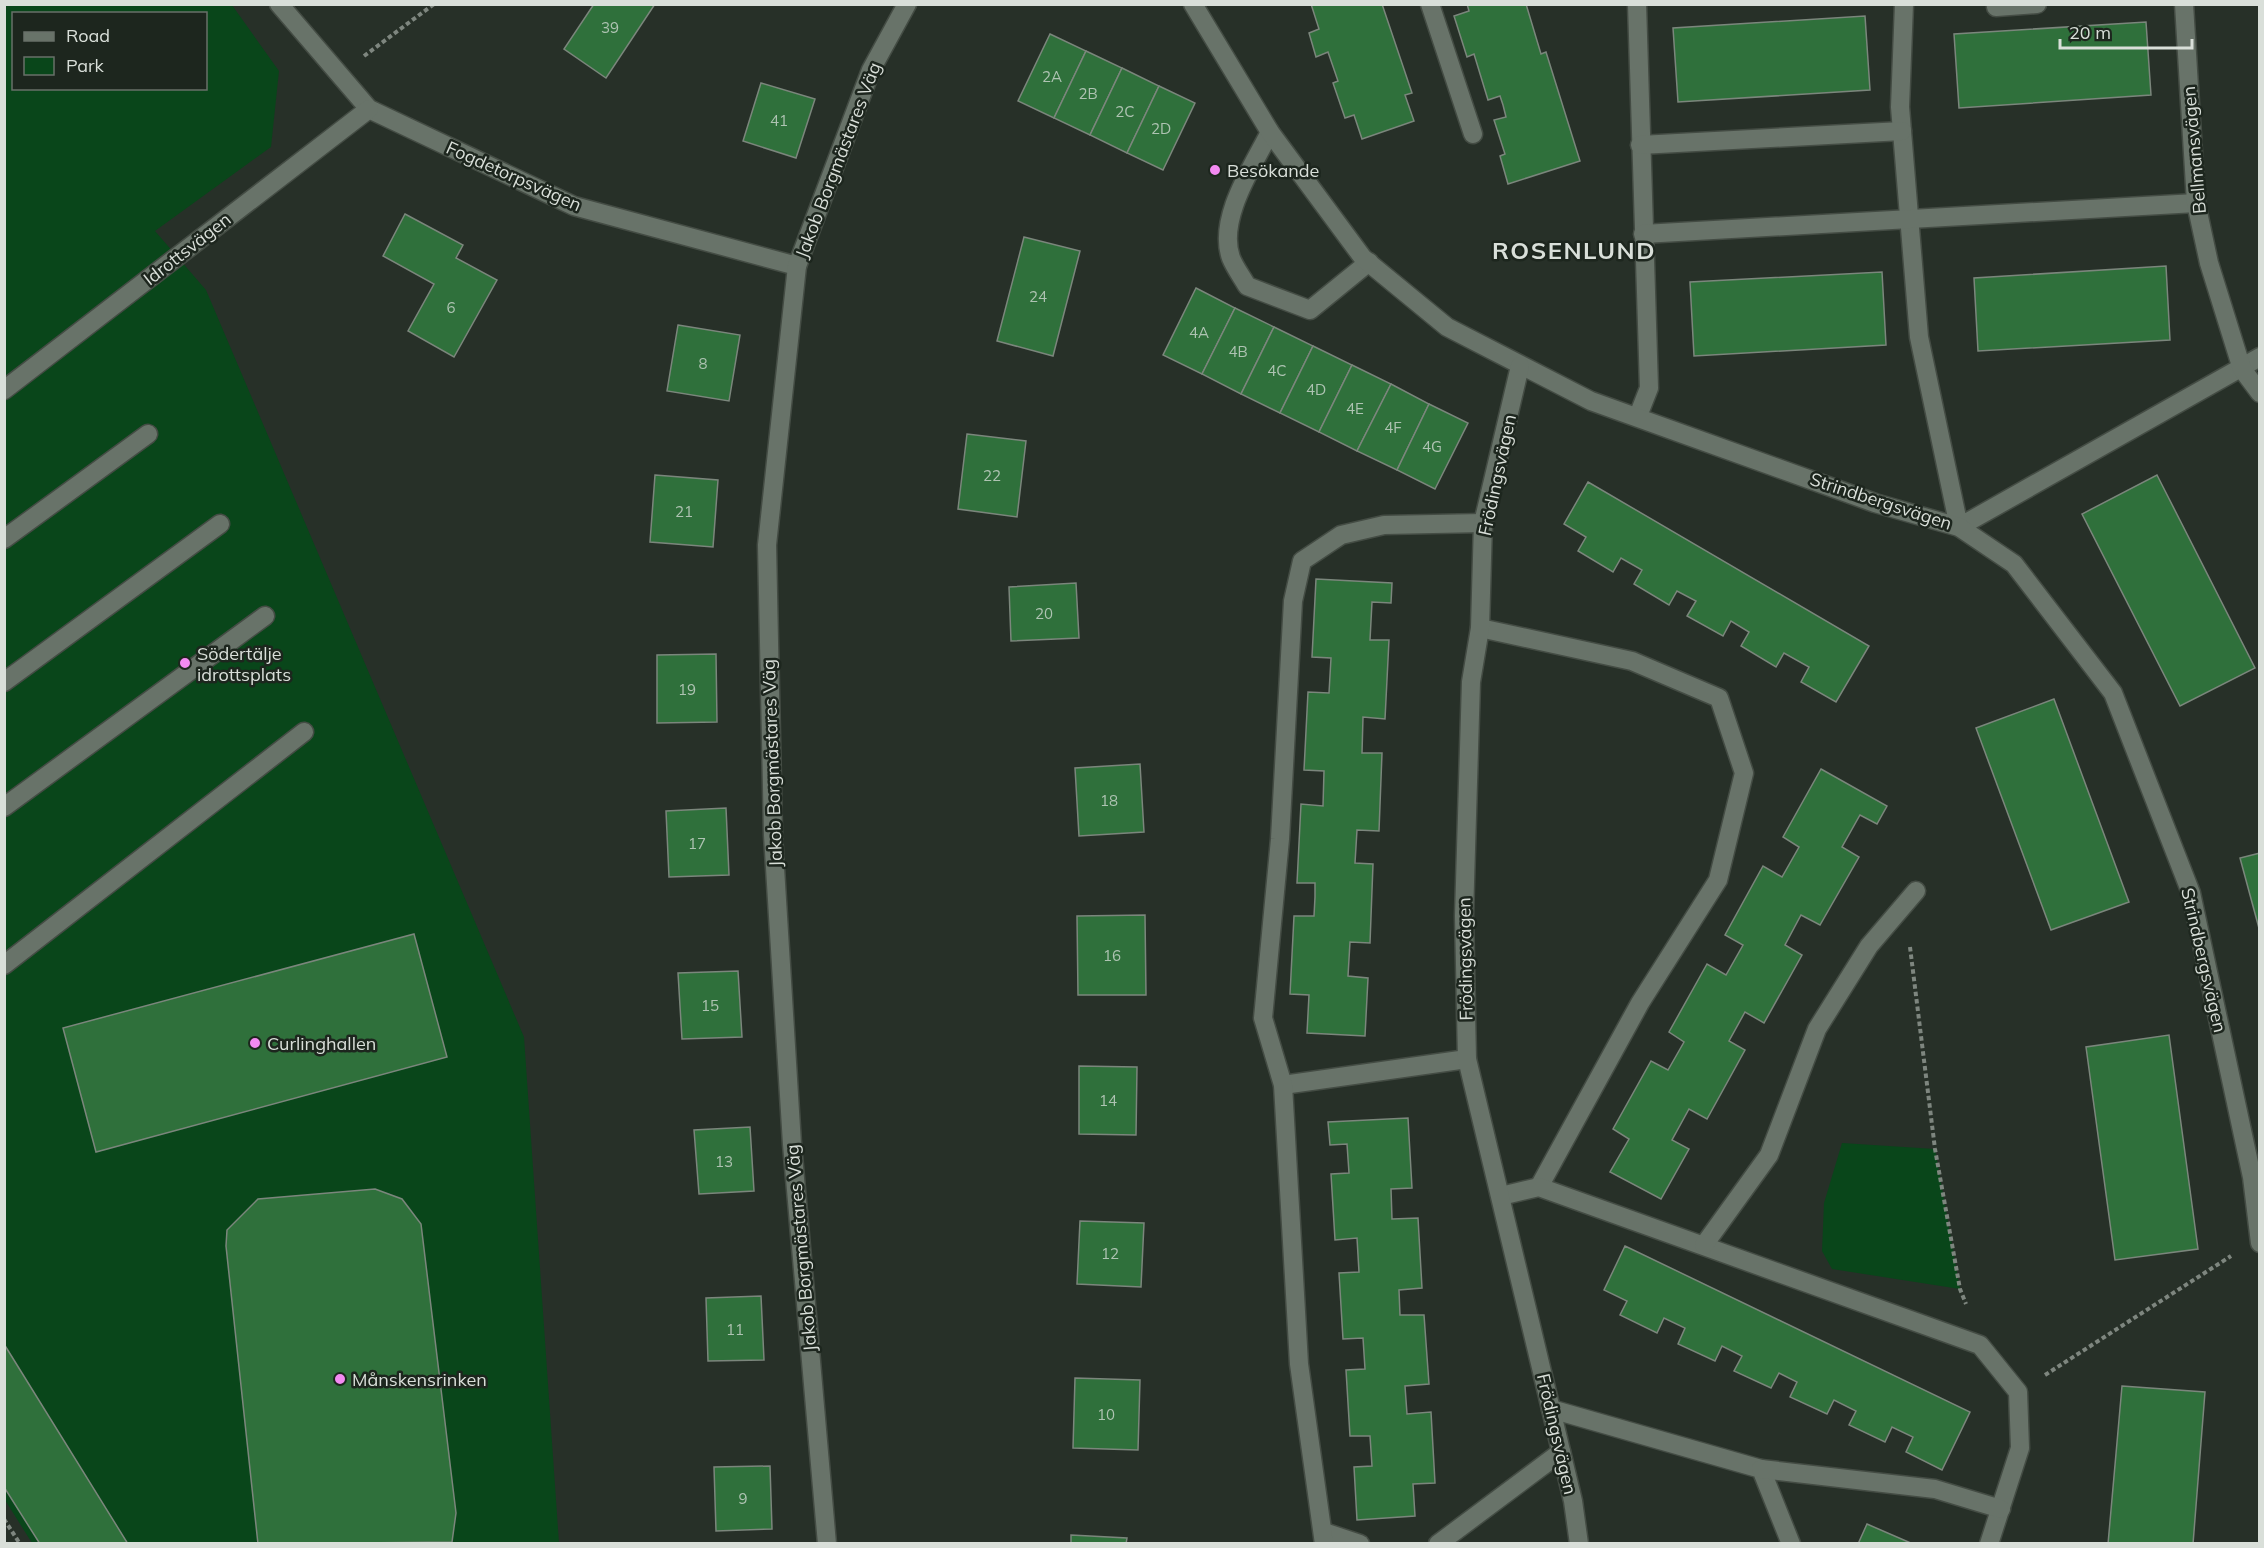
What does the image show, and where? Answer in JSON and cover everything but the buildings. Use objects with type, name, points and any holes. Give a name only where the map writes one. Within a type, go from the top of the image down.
[{"type":"street","name":"Fogdetorpsvägen","points":[[279,4],[369,109],[574,206],[797,266]]},
{"type":"street","name":"Jakob Borgmästares Väg","points":[[827,1544],[792,1144],[772,812],[767,545],[797,266],[871,70],[907,4]]},
{"type":"street","name":"Strindbergsvägen","points":[[1193,4],[1270,132],[1369,262],[1447,327],[1591,401],[1875,503],[1959,527],[2014,564],[2113,693],[2191,893],[2256,1175],[2259,1240]]},
{"type":"street","points":[[1430,4],[1473,134]]},
{"type":"street","points":[[1637,4],[1649,388],[1638,416]]},
{"type":"street","points":[[1904,4],[1900,106],[1919,337],[1959,527],[2242,369],[2259,357]]},
{"type":"street","points":[[1996,7],[2037,4]]},
{"type":"street","name":"Bellmansvägen","points":[[2184,4],[2196,203],[2209,263],[2242,369],[2259,393]]},
{"type":"street","name":"Idrottsvägen","points":[[4,390],[369,109]]},
{"type":"street","points":[[1640,145],[1902,131]]},
{"type":"street","points":[[1270,132],[1233,206],[1229,228],[1231,257],[1247,286],[1310,310],[1369,262]]},
{"type":"street","points":[[1643,234],[2196,203]]},
{"type":"street","name":"Frödingsvägen","points":[[1520,366],[1483,523],[1480,628],[1471,682],[1467,799],[1464,916],[1467,1059],[1573,1501],[1579,1544]]},
{"type":"street","points":[[4,539],[148,434]]},
{"type":"street","points":[[1360,1544],[1324,1538],[1299,1364],[1283,1085],[1263,1018],[1280,839],[1293,601],[1302,561],[1341,535],[1384,525],[1483,523]]},
{"type":"street","points":[[4,682],[220,524]]},
{"type":"street","points":[[4,807],[265,616]]},
{"type":"street","points":[[1480,628],[1632,661],[1719,698],[1744,773],[1718,880],[1640,1003],[1539,1187]]},
{"type":"street","points":[[4,965],[304,732]]},
{"type":"street","points":[[1704,1245],[1770,1155],[1817,1029],[1869,946],[1911,897]]},
{"type":"street","points":[[1283,1085],[1467,1059]]},
{"type":"street","points":[[1501,1196],[1539,1187],[1980,1345],[2018,1392],[2020,1448],[1989,1544]]},
{"type":"street","points":[[1551,1409],[1761,1469],[1935,1489],[2001,1509]]},
{"type":"street","points":[[1438,1544],[1561,1452]]},
{"type":"street","points":[[1761,1469],[1791,1544]]},
{"type":"path","points":[[339,74],[434,4]]},
{"type":"path","points":[[1911,897],[1935,1149],[1960,1289],[1980,1345]]},
{"type":"path","points":[[2018,1392],[2259,1240]]},
{"type":"path","points":[[4,1519],[20,1544]]},
{"type":"green space","name":"Södertälje idrottsplats","points":[[5,5],[232,5],[279,71],[271,147],[155,231],[206,290],[524,1037],[559,1543],[32,1543],[5,1500]]},
{"type":"green space","points":[[1842,1143],[1935,1149],[1960,1289],[1832,1269],[1822,1251],[1824,1203]]},
{"type":"place","name":"Besökande","points":[[1215,170]]},
{"type":"place","name":"Södertälje idrottsplats","points":[[185,663]]},
{"type":"place","name":"Curlinghallen","points":[[255,1043]]},
{"type":"place","name":"Månskensrinken","points":[[340,1379]]},
{"type":"district","name":"ROSENLUND","points":[[1574,250]]}]
